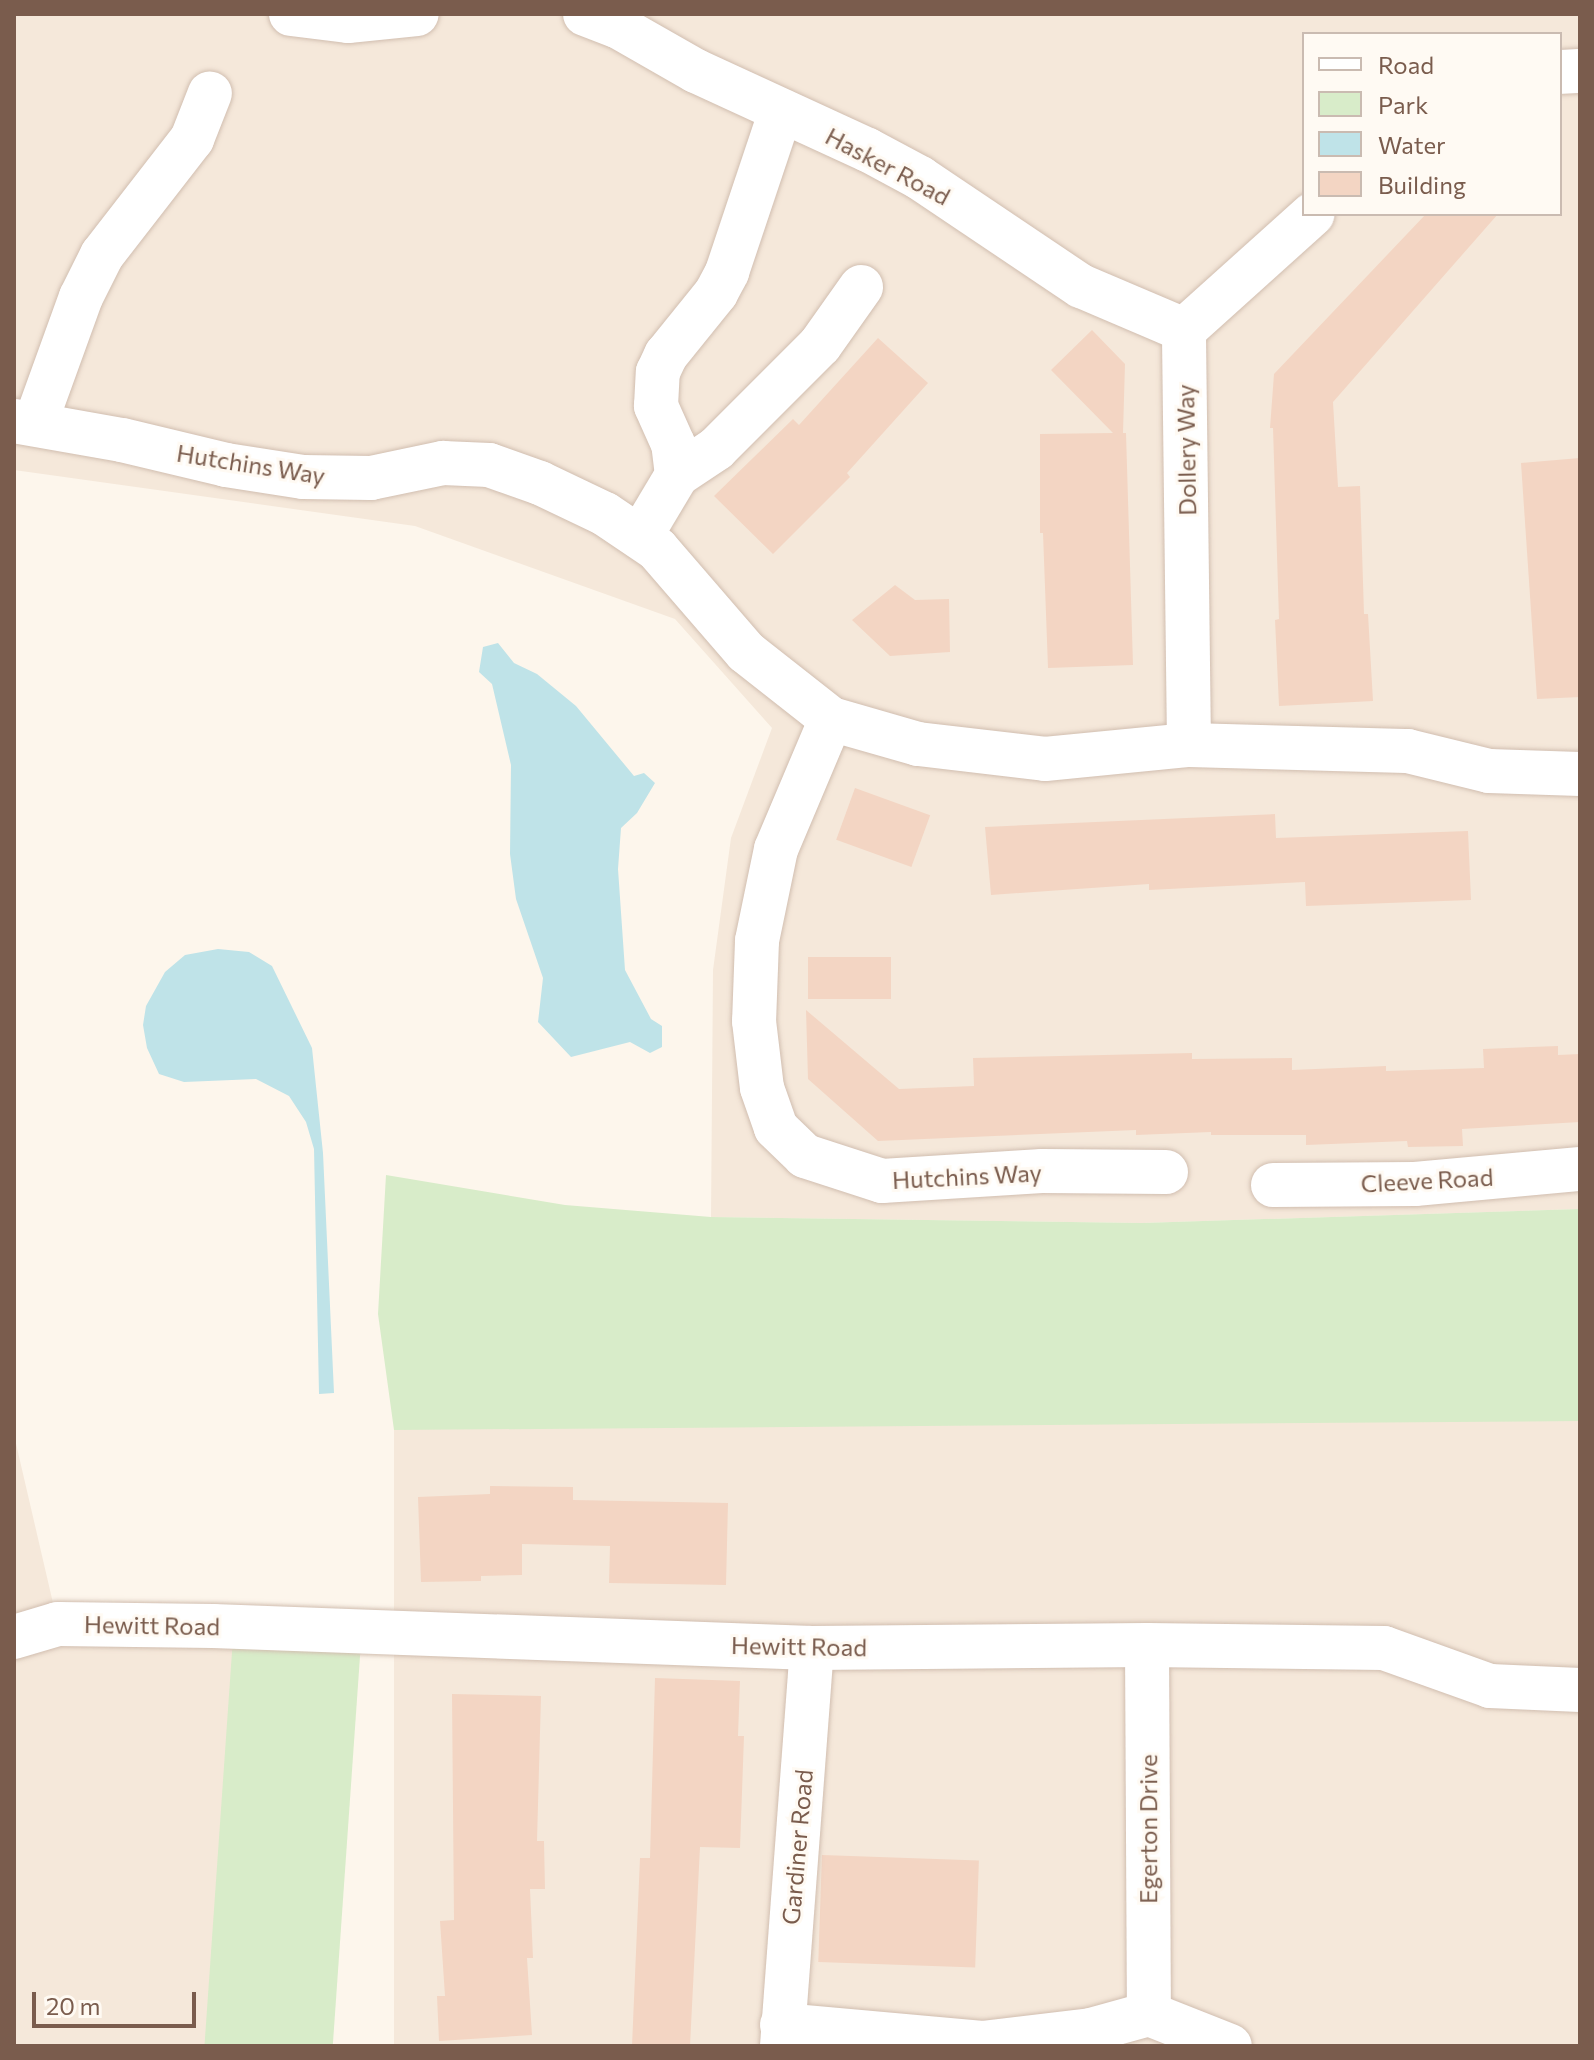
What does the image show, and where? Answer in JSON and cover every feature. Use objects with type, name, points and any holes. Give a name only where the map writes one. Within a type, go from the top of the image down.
[{"type":"street","points":[[291,14],[348,21],[417,14]]},
{"type":"street","name":"Hasker Road","points":[[585,14],[617,26],[696,71],[920,178],[1081,286],[1184,330]]},
{"type":"street","points":[[24,422],[102,255],[192,139],[210,93]]},
{"type":"street","points":[[677,475],[676,452],[656,406],[658,372],[666,355],[716,293],[727,272],[781,111]]},
{"type":"street","points":[[1184,330],[1311,216]]},
{"type":"street","points":[[640,537],[677,475],[716,449],[820,345],[861,287]]},
{"type":"street","name":"Dollery Way","points":[[1184,330],[1189,745]]},
{"type":"street","name":"Hutchins Way","points":[[24,422],[226,465],[303,477],[371,478],[443,463],[489,465],[553,489],[605,514],[657,549],[746,652],[831,719],[918,744],[1045,759],[1189,745],[1408,751],[1489,771],[1580,774]]},
{"type":"street","name":"Hutchins Way","points":[[831,719],[776,849],[757,941],[754,1021],[762,1088],[776,1128],[805,1156],[882,1181],[1042,1171],[1166,1172]]},
{"type":"street","name":"Cleeve Road","points":[[1273,1185],[1415,1184],[1580,1169]]},
{"type":"street","name":"Hewitt Road","points":[[14,1637],[58,1624],[213,1626],[812,1648],[1147,1645],[1384,1648],[1490,1686],[1580,1690]]},
{"type":"street","name":"Egerton Drive","points":[[1147,1645],[1149,2014]]},
{"type":"street","name":"Gardiner Road","points":[[782,2036],[812,1648]]},
{"type":"street","points":[[782,2036],[982,2043],[1091,2030],[1149,2014],[1230,2046]]},
{"type":"shaded area","points":[[14,14],[1580,14],[1580,1209],[1142,1223],[711,1217],[713,970],[731,838],[772,728],[675,619],[415,526],[14,470]]},
{"type":"shaded area","points":[[394,1421],[1580,1421],[1580,2046],[394,2046]]},
{"type":"shaded area","points":[[14,1435],[53,1603],[235,1609],[229,2046],[14,2046]]},
{"type":"green space","points":[[386,1175],[565,1205],[711,1217],[1142,1223],[1580,1209],[1580,1421],[394,1430],[378,1314]]},
{"type":"green space","points":[[235,1609],[363,1618],[333,2046],[205,2045]]},
{"type":"water","points":[[498,643],[514,663],[537,674],[576,706],[634,776],[644,773],[655,783],[637,813],[621,828],[618,869],[625,970],[651,1019],[662,1026],[662,1047],[650,1053],[630,1042],[571,1057],[538,1022],[543,978],[516,899],[510,854],[511,765],[492,684],[479,672],[483,647]]},
{"type":"water","points":[[218,949],[249,952],[272,966],[312,1048],[323,1153],[334,1393],[319,1394],[314,1149],[306,1122],[289,1096],[256,1079],[184,1082],[159,1074],[147,1048],[143,1025],[146,1006],[165,972],[185,955]]},
{"type":"building","points":[[1424,216],[1496,216],[1333,402],[1338,487],[1360,486],[1364,614],[1368,614],[1373,701],[1279,706],[1273,428],[1270,428],[1274,374]]},
{"type":"building","points":[[1092,330],[1125,364],[1123,433],[1126,433],[1133,665],[1048,668],[1043,533],[1040,533],[1040,434],[1113,433],[1051,370]]},
{"type":"building","points":[[878,338],[928,383],[847,473],[850,477],[773,554],[714,496],[793,419],[799,425]]},
{"type":"building","points":[[1580,458],[1580,697],[1537,699],[1521,463]]},
{"type":"building","points":[[895,585],[915,600],[949,599],[950,652],[890,656],[852,620]]},
{"type":"building","points":[[855,788],[930,815],[911,867],[836,840]]},
{"type":"building","points":[[1275,814],[1276,838],[1468,831],[1471,900],[1306,906],[1305,882],[1149,890],[1149,884],[991,895],[985,827]]},
{"type":"building","points":[[808,957],[891,957],[891,999],[808,999]]},
{"type":"building","points":[[806,1010],[899,1089],[974,1086],[973,1058],[1192,1053],[1192,1059],[1292,1058],[1292,1070],[1386,1066],[1386,1071],[1484,1068],[1483,1049],[1558,1046],[1558,1055],[1580,1054],[1580,1122],[1462,1129],[1463,1146],[1408,1147],[1407,1141],[1306,1145],[1306,1135],[1211,1135],[1211,1132],[1136,1135],[1136,1130],[878,1141],[808,1079]]},
{"type":"building","points":[[490,1486],[573,1487],[573,1500],[728,1503],[726,1585],[609,1583],[610,1546],[522,1544],[522,1575],[481,1576],[481,1581],[421,1582],[418,1497],[490,1494]]},
{"type":"building","points":[[655,1678],[740,1681],[738,1736],[744,1736],[740,1848],[700,1847],[690,2046],[632,2046],[640,1858],[650,1858]]},
{"type":"building","points":[[452,1694],[541,1696],[537,1841],[544,1841],[545,1889],[530,1889],[533,1958],[527,1958],[532,2035],[439,2041],[437,1996],[445,1996],[440,1921],[454,1920]]},
{"type":"building","points":[[822,1855],[979,1860],[975,1967],[818,1962]]}]
